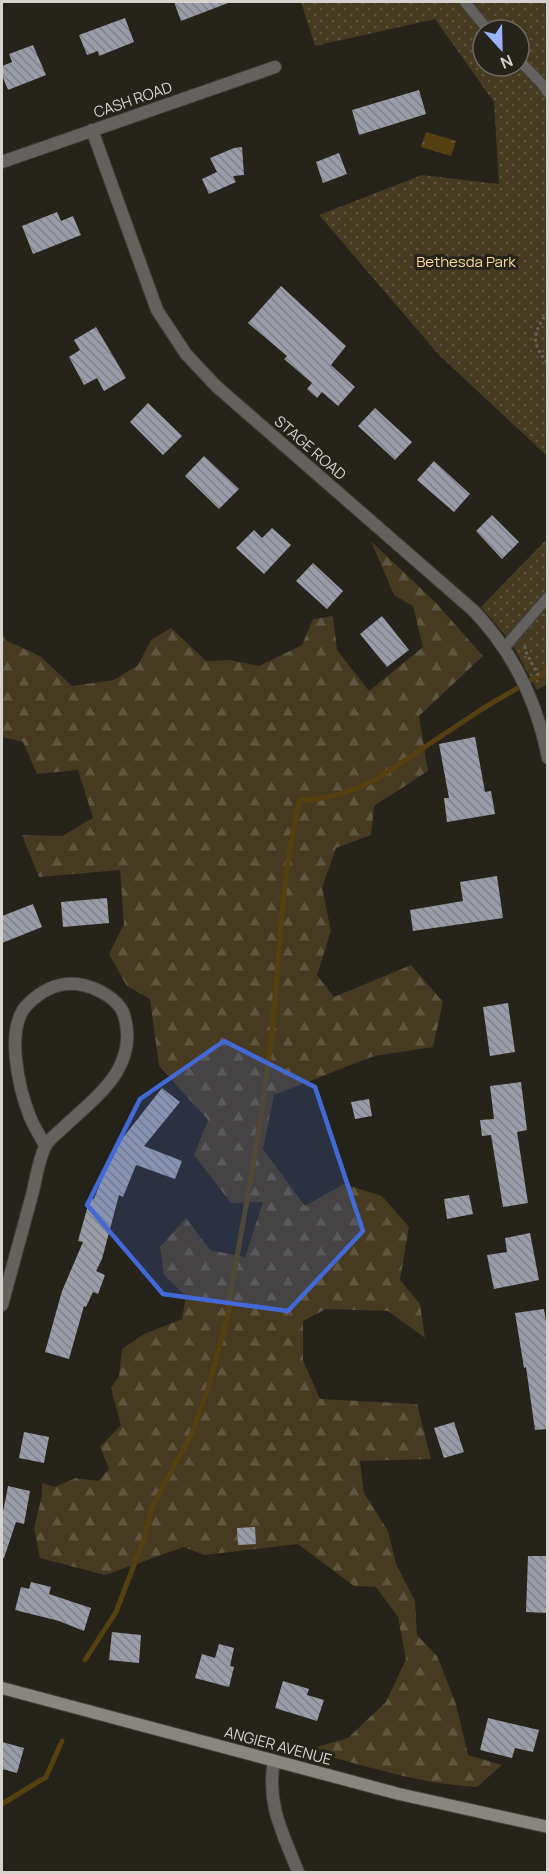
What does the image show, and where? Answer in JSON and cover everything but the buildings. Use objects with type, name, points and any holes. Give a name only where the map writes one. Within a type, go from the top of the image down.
[{"type":"main road","name":"ANGIER AVENUE","points":[[2,1688],[399,1794],[548,1827]]},
{"type":"street","name":"CASH ROAD","points":[[2,162],[275,67]]},
{"type":"street","name":"STAGE ROAD","points":[[92,130],[157,310],[186,354],[216,386],[474,611],[490,628],[504,648],[529,695],[542,729],[548,758]]},
{"type":"street","points":[[2,1305],[45,1145],[97,1096],[121,1066],[128,1049],[128,1028],[123,1010],[109,997],[94,988],[77,984],[58,985],[45,990],[24,1008],[17,1023],[15,1039],[24,1099],[31,1120],[45,1145]]},
{"type":"street","points":[[274,1761],[270,1779],[271,1795],[298,1872]]},
{"type":"lane","points":[[465,2],[478,18]]},
{"type":"lane","points":[[531,72],[548,93]]},
{"type":"lane","points":[[504,648],[548,597]]},
{"type":"path","points":[[548,312],[537,325],[535,336],[537,348],[548,363]]},
{"type":"path","points":[[525,639],[525,650],[539,677]]},
{"type":"highlighted area","points":[[224,1041],[315,1087],[363,1231],[288,1311],[163,1294],[87,1205],[140,1099]]},
{"type":"green space","name":"Bethesda Park","points":[[301,2],[547,2],[547,456],[439,355],[319,215],[422,175],[499,184],[494,102],[477,78],[531,78],[531,18],[471,18],[471,70],[435,19],[315,46]]},
{"type":"green space","points":[[547,539],[547,684],[537,690],[511,642],[481,607]]},
{"type":"green space","points":[[371,541],[436,603],[483,656],[419,716],[428,771],[374,806],[371,835],[336,848],[322,888],[331,931],[317,975],[334,997],[411,965],[443,1002],[433,1047],[374,1056],[274,1095],[263,1149],[305,1206],[344,1184],[382,1196],[409,1227],[400,1280],[420,1304],[425,1338],[388,1311],[326,1309],[303,1321],[303,1360],[320,1399],[417,1404],[431,1459],[360,1461],[364,1493],[388,1531],[396,1564],[415,1601],[417,1635],[437,1656],[456,1704],[468,1755],[502,1765],[477,1787],[412,1778],[306,1750],[348,1738],[386,1702],[406,1659],[398,1617],[376,1587],[354,1586],[298,1544],[204,1555],[184,1547],[105,1575],[40,1558],[34,1528],[42,1496],[42,1483],[54,1487],[76,1478],[98,1481],[109,1469],[100,1447],[121,1425],[111,1388],[119,1376],[122,1349],[144,1334],[182,1319],[186,1296],[164,1275],[160,1247],[186,1218],[210,1250],[245,1257],[263,1202],[231,1203],[194,1155],[208,1120],[159,1066],[150,999],[127,986],[109,954],[124,924],[120,870],[39,877],[22,835],[62,836],[93,818],[78,770],[37,774],[23,742],[2,737],[2,629],[5,640],[40,656],[72,686],[114,680],[138,665],[151,640],[171,628],[206,661],[230,660],[259,666],[302,645],[313,619],[333,616],[337,650],[369,691],[423,647],[413,606],[394,595]]},
{"type":"water","points":[[426,132],[456,141],[451,156],[421,147]]},
{"type":"waterway","points":[[85,1660],[116,1612],[144,1539],[152,1507],[192,1433],[208,1388],[229,1312],[229,1300],[267,1073],[284,889],[300,800],[339,794],[375,780],[482,709],[548,670]]},
{"type":"waterway","points":[[2,1804],[46,1777],[62,1741]]}]
